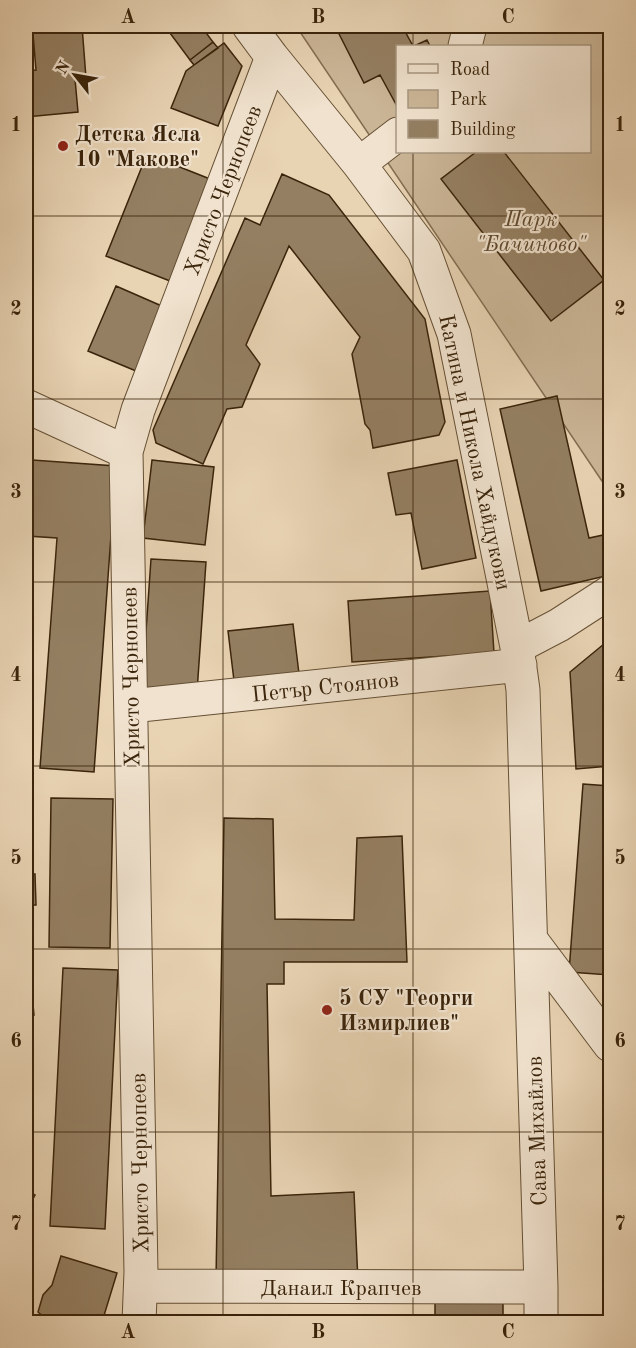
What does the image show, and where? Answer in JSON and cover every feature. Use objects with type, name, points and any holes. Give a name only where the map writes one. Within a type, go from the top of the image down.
[{"type":"street","name":"Катина и Никола Хайдукови","points":[[249,26],[424,250],[454,334],[523,690],[531,940]]},
{"type":"street","points":[[465,45],[470,26]]},
{"type":"street","name":"Христо Чернопеев","points":[[139,1323],[141,1286],[126,452],[138,410],[272,57]]},
{"type":"street","points":[[359,164],[396,136]]},
{"type":"street","points":[[26,406],[126,452]]},
{"type":"street","points":[[518,656],[610,592]]},
{"type":"street","name":"Петър Стоянов","points":[[131,706],[518,656]]},
{"type":"street","points":[[531,940],[610,1046]]},
{"type":"street","name":"Сава Михайлов","points":[[531,940],[541,1323]]},
{"type":"street","name":"Данаил Крапчев","points":[[141,1286],[541,1287]]},
{"type":"green space","name":"Парк \"Бачиново\"","points":[[296,26],[610,26],[610,493]]},
{"type":"building","points":[[26,26],[82,26],[86,78],[75,79],[78,112],[26,117],[26,71],[36,70],[33,34],[26,34]]},
{"type":"building","points":[[173,26],[201,26],[213,42],[190,60],[167,29]]},
{"type":"building","points":[[335,26],[402,26],[412,45],[396,45],[396,104],[380,75],[364,83]]},
{"type":"building","points":[[427,40],[430,45],[416,45]]},
{"type":"building","points":[[213,42],[218,48],[194,65],[190,60]]},
{"type":"building","points":[[224,43],[242,66],[218,126],[171,108],[186,71]]},
{"type":"building","points":[[475,153],[505,153],[604,280],[551,321],[441,179]]},
{"type":"building","points":[[147,154],[210,179],[170,281],[106,256]]},
{"type":"building","points":[[282,174],[329,195],[425,319],[445,422],[439,435],[373,448],[370,430],[365,424],[352,354],[360,337],[289,246],[246,345],[260,364],[242,407],[227,409],[203,464],[156,443],[153,430],[245,218],[260,225]]},
{"type":"building","points":[[116,286],[164,307],[136,371],[88,351]]},
{"type":"building","points":[[557,396],[589,538],[608,534],[610,575],[541,591],[500,409]]},
{"type":"building","points":[[32,460],[116,466],[94,772],[40,768],[57,538],[27,536]]},
{"type":"building","points":[[152,460],[214,467],[205,545],[143,538]]},
{"type":"building","points":[[457,460],[476,558],[422,569],[411,513],[396,515],[388,473]]},
{"type":"building","points":[[151,559],[206,562],[197,692],[142,689]]},
{"type":"building","points":[[490,591],[494,653],[352,662],[348,601]]},
{"type":"building","points":[[293,624],[300,682],[235,689],[228,631]]},
{"type":"building","points":[[610,639],[610,766],[576,769],[570,672]]},
{"type":"building","points":[[583,784],[610,786],[610,975],[569,972]]},
{"type":"building","points":[[51,798],[113,799],[110,948],[49,947]]},
{"type":"building","points":[[224,818],[273,819],[275,919],[354,920],[357,838],[402,836],[407,962],[284,962],[284,984],[267,984],[271,1196],[354,1192],[358,1282],[216,1279]]},
{"type":"building","points":[[26,874],[35,874],[36,905],[26,905]]},
{"type":"building","points":[[26,952],[28,952],[34,1015],[26,1016]]},
{"type":"building","points":[[63,968],[118,970],[105,1229],[50,1226]]},
{"type":"building","points":[[26,1190],[35,1195],[26,1212]]},
{"type":"building","points":[[61,1256],[117,1273],[102,1322],[45,1322],[46,1319],[38,1312],[43,1295],[52,1285]]},
{"type":"building","points":[[503,1299],[503,1322],[435,1322],[435,1300]]},
{"type":"building","points":[[304,1317],[396,1320],[396,1322],[304,1322]]},
{"type":"place","name":"Детска Ясла 10 \"Макове\"","points":[[63,146]]},
{"type":"place","name":"5 СУ \"Георги Измирлиев\"","points":[[327,1010]]}]
